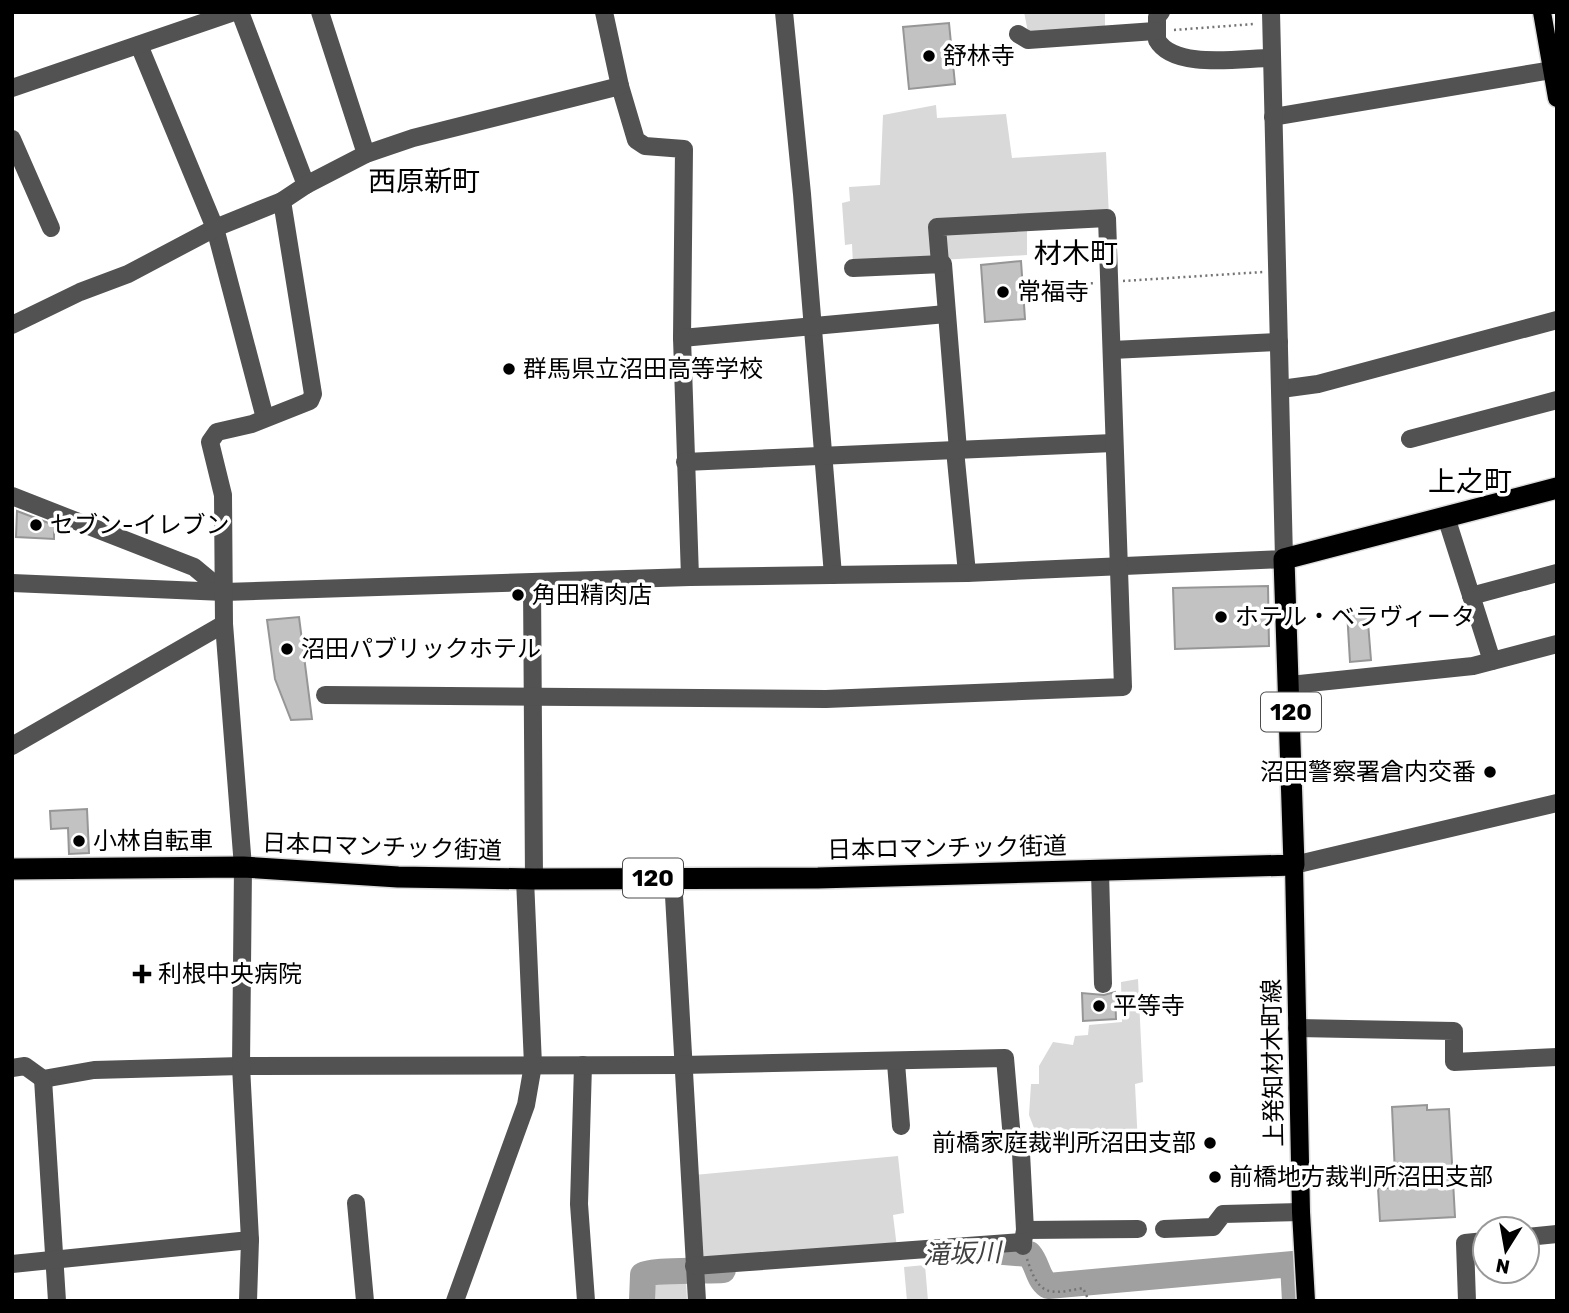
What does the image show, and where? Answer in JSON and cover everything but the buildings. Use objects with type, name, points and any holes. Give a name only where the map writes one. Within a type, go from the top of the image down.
[{"type":"highway","points":[[1284,559],[1557,488]]},
{"type":"highway","name":"120","points":[[1284,559],[1294,865]]},
{"type":"highway","name":"日本ロマンチック街道","points":[[12,869],[243,867],[398,877],[530,879],[818,878],[1294,865]]},
{"type":"main road","points":[[1542,12],[1557,96]]},
{"type":"main road","name":"上発知材木町線","points":[[1294,865],[1301,1212],[1307,1301]]},
{"type":"street","points":[[12,88],[139,45],[193,19],[234,12]]},
{"type":"street","points":[[240,12],[306,185]]},
{"type":"street","points":[[320,12],[366,154]]},
{"type":"street","points":[[604,12],[620,86],[636,140],[645,146],[684,149],[682,338],[690,578]]},
{"type":"street","points":[[784,12],[833,575]]},
{"type":"street","points":[[1161,12],[1155,31],[1161,48],[1170,55],[1186,59],[1272,58]]},
{"type":"street","points":[[12,583],[224,592],[967,573],[1284,559],[1271,17]]},
{"type":"street","points":[[1018,34],[1028,40],[1155,31]]},
{"type":"street","points":[[139,45],[215,228],[265,418]]},
{"type":"street","points":[[1273,117],[1552,70]]},
{"type":"street","points":[[12,325],[80,292],[128,274],[215,228],[282,201],[306,185],[366,154],[413,138],[620,86]]},
{"type":"street","points":[[12,139],[51,228]]},
{"type":"street","points":[[248,1301],[250,1240],[241,1066],[243,867],[224,624],[223,495],[210,442],[217,432],[310,401],[313,394],[282,201]]},
{"type":"street","points":[[325,695],[826,699],[1123,687],[1117,447],[1113,443],[1107,218],[937,227],[967,573]]},
{"type":"street","points":[[853,268],[940,263]]},
{"type":"street","points":[[682,338],[946,314]]},
{"type":"street","points":[[1281,389],[1318,384],[1557,320]]},
{"type":"street","points":[[1112,350],[1279,342]]},
{"type":"street","points":[[1410,439],[1557,400]]},
{"type":"street","points":[[685,462],[1113,443]]},
{"type":"street","points":[[12,496],[194,567],[224,592]]},
{"type":"street","points":[[1446,517],[1492,661]]},
{"type":"street","points":[[1471,596],[1557,573]]},
{"type":"street","points":[[455,1301],[526,1105],[533,1065],[530,879],[532,583]]},
{"type":"street","points":[[12,746],[224,624]]},
{"type":"street","points":[[1290,685],[1473,666],[1557,644]]},
{"type":"street","points":[[1294,865],[1557,803]]},
{"type":"street","points":[[1100,871],[1103,984]]},
{"type":"street","points":[[673,877],[697,1301]]},
{"type":"street","points":[[1297,1028],[1454,1031],[1454,1062],[1557,1057]]},
{"type":"street","points":[[12,1068],[25,1066],[43,1079],[94,1070],[241,1066],[896,1063],[1004,1058],[1012,1139],[1021,1153],[1024,1245]]},
{"type":"street","points":[[896,1063],[901,1126]]},
{"type":"street","points":[[583,1065],[579,1204],[586,1301]]},
{"type":"street","points":[[43,1079],[57,1301]]},
{"type":"street","points":[[356,1203],[365,1301]]},
{"type":"street","points":[[1164,1229],[1213,1227],[1223,1214],[1301,1212]]},
{"type":"street","points":[[695,1273],[1024,1245],[1138,1229]]},
{"type":"street","points":[[12,1264],[250,1240]]},
{"type":"street","points":[[1467,1301],[1465,1243],[1471,1242]]},
{"type":"path","points":[[1155,31],[1271,17]]},
{"type":"path","points":[[1036,287],[1277,272]]},
{"type":"path","points":[[1024,1245],[1034,1282],[1055,1294],[1083,1288],[1087,1290],[1089,1301]]},
{"type":"shaded area","points":[[1024,12],[1105,12],[1105,31],[1029,37]]},
{"type":"shaded area","points":[[936,105],[937,118],[1006,114],[1012,158],[1106,152],[1109,217],[1027,220],[1027,255],[853,265],[852,244],[845,245],[842,203],[850,201],[849,187],[880,185],[883,115]]},
{"type":"shaded area","points":[[1138,979],[1143,1082],[1135,1084],[1138,1146],[1041,1146],[1029,1115],[1031,1084],[1039,1084],[1039,1066],[1053,1042],[1073,1045],[1075,1036],[1088,1035],[1089,1025],[1122,1022],[1121,982]]},
{"type":"shaded area","points":[[898,1156],[904,1213],[893,1215],[897,1248],[698,1261],[694,1175]]},
{"type":"shaded area","points":[[925,1265],[928,1301],[907,1301],[904,1267]]},
{"type":"shaded area","points":[[650,1278],[686,1278],[687,1301],[649,1301]]},
{"type":"waterway","name":"滝坂川","points":[[992,1251],[1029,1254],[1048,1286],[1293,1264],[1295,1301]]},
{"type":"waterway","name":"滝坂川","points":[[642,1301],[643,1275],[648,1273],[723,1270]]},
{"type":"place","name":"舒林寺","points":[[929,56]]},
{"type":"place","name":"常福寺","points":[[1003,292]]},
{"type":"place","name":"群馬県立沼田高等学校","points":[[509,369]]},
{"type":"place","name":"セブン-イレブン","points":[[36,525]]},
{"type":"place","name":"角田精肉店","points":[[518,595]]},
{"type":"place","name":"ホテル・ベラヴィータ","points":[[1221,617]]},
{"type":"place","name":"沼田パブリックホテル","points":[[287,649]]},
{"type":"place","name":"沼田警察署倉内交番","points":[[1490,772]]},
{"type":"place","name":"小林自転車","points":[[79,841]]},
{"type":"place","name":"利根中央病院","points":[[142,974]]},
{"type":"place","name":"平等寺","points":[[1099,1006]]},
{"type":"place","name":"前橋家庭裁判所沼田支部","points":[[1210,1143]]},
{"type":"place","name":"前橋地方裁判所沼田支部","points":[[1215,1177]]},
{"type":"district","name":"西原新町","points":[[424,181]]},
{"type":"district","name":"材木町","points":[[1076,253]]},
{"type":"district","name":"上之町","points":[[1470,481]]}]
